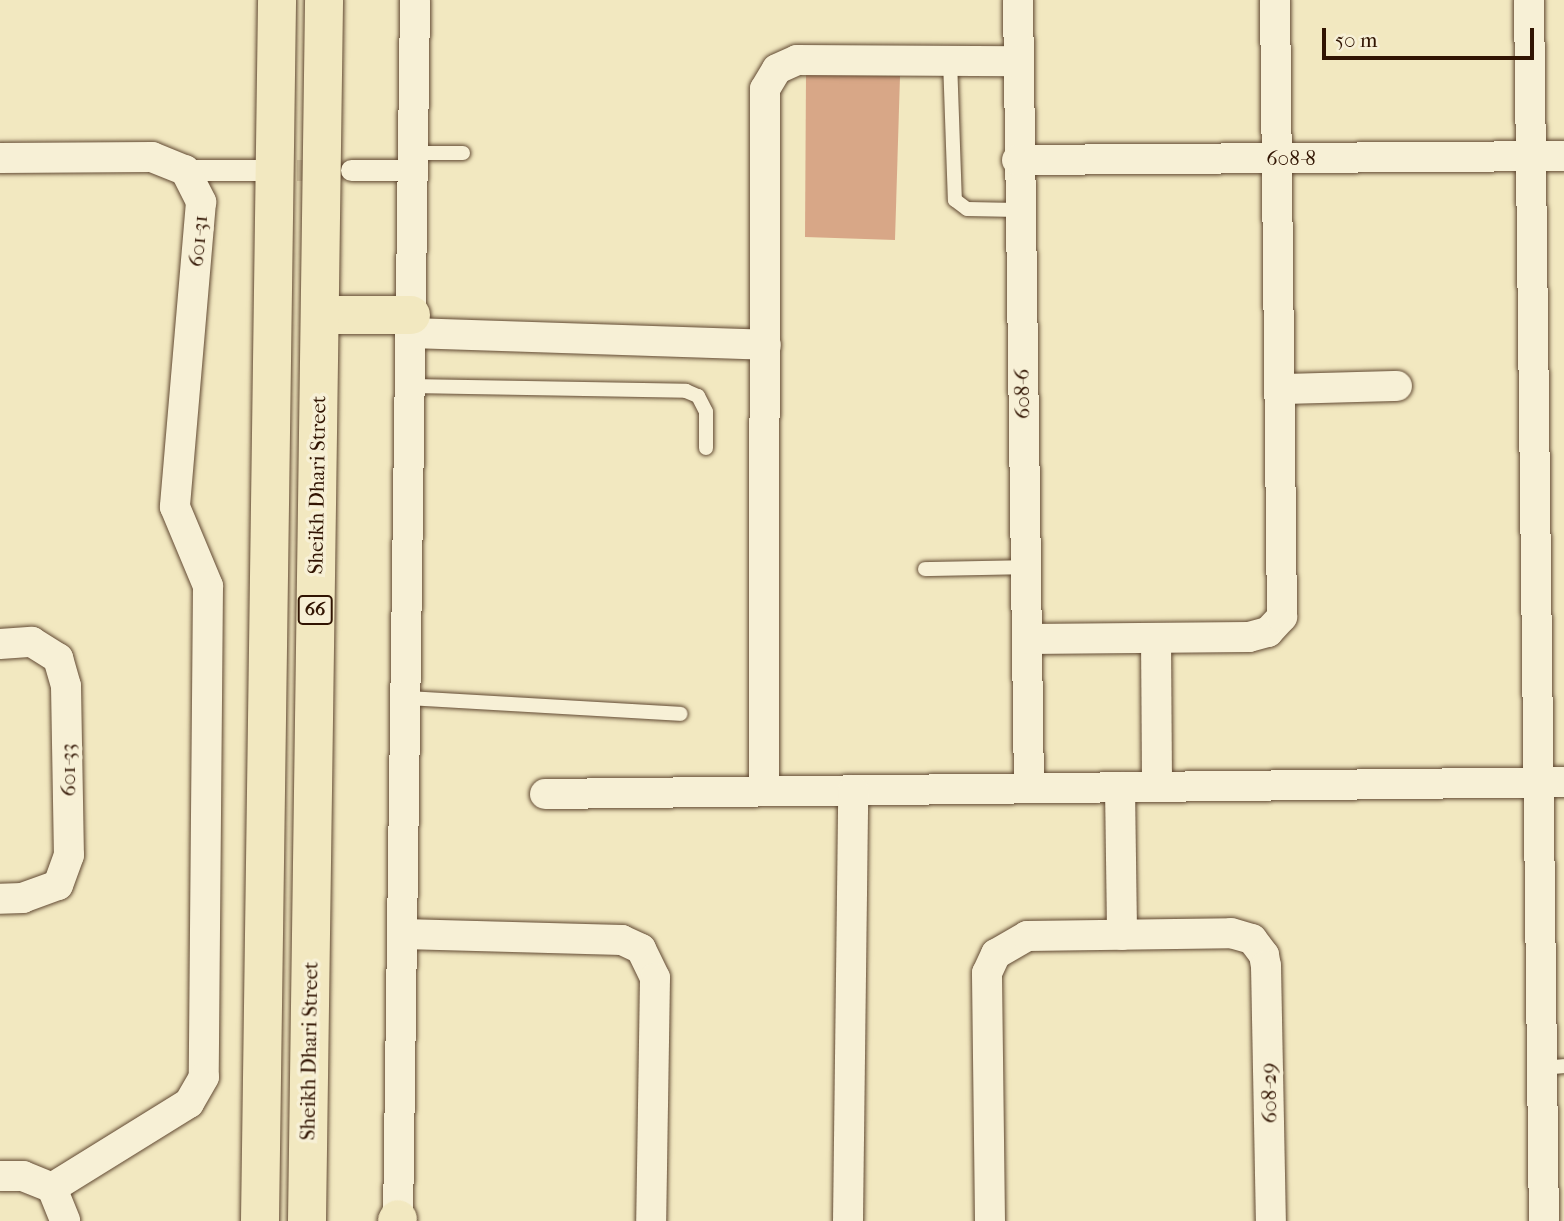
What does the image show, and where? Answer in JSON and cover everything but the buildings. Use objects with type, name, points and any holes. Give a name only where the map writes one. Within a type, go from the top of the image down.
[{"type":"main road","name":"66","points":[[260,1221],[278,0]]},
{"type":"main road","name":"Sheikh Dhari Street","points":[[307,1221],[320,315],[330,10]]},
{"type":"main road","points":[[320,315],[411,324]]},
{"type":"street","points":[[398,1220],[415,0]]},
{"type":"street","name":"608-6","points":[[1018,0],[1017,160],[1029,788]]},
{"type":"street","points":[[1028,639],[1259,636],[1282,617],[1275,0]]},
{"type":"street","points":[[1529,0],[1531,156],[1551,782],[1553,1067],[1544,1221]]},
{"type":"street","points":[[764,791],[765,100],[769,78],[777,69],[797,60],[1019,61]]},
{"type":"street","points":[[0,158],[152,156],[185,170],[257,170]]},
{"type":"street","name":"608-8","points":[[1017,160],[1564,156]]},
{"type":"street","points":[[351,170],[413,161]]},
{"type":"street","name":"601-31","points":[[52,1188],[190,1104],[204,1077],[208,586],[175,507],[201,202],[185,170]]},
{"type":"street","points":[[411,324],[766,345]]},
{"type":"street","points":[[1281,389],[1397,386]]},
{"type":"street","points":[[1157,638],[1157,786]]},
{"type":"street","name":"601-33","points":[[0,644],[32,642],[58,658],[66,686],[69,855],[58,885],[23,898],[0,898]]},
{"type":"street","points":[[545,794],[1551,782]]},
{"type":"street","points":[[990,1221],[990,963],[1003,947],[1027,936],[1122,935],[1120,787]]},
{"type":"street","points":[[848,1221],[853,790]]},
{"type":"street","points":[[403,934],[622,940],[641,949],[655,978],[651,1221]]},
{"type":"street","name":"608-29","points":[[1122,935],[1242,934],[1259,946],[1266,966],[1271,1221]]},
{"type":"street","points":[[0,1176],[23,1176],[52,1188],[65,1221]]},
{"type":"lane","points":[[950,60],[955,200],[967,209],[1018,210]]},
{"type":"lane","points":[[413,161],[463,153]]},
{"type":"lane","points":[[410,386],[687,391],[698,396],[706,412],[706,448]]},
{"type":"lane","points":[[925,569],[1026,567]]},
{"type":"lane","points":[[406,698],[681,714]]},
{"type":"tunnel","points":[[266,170],[332,170]]}]
